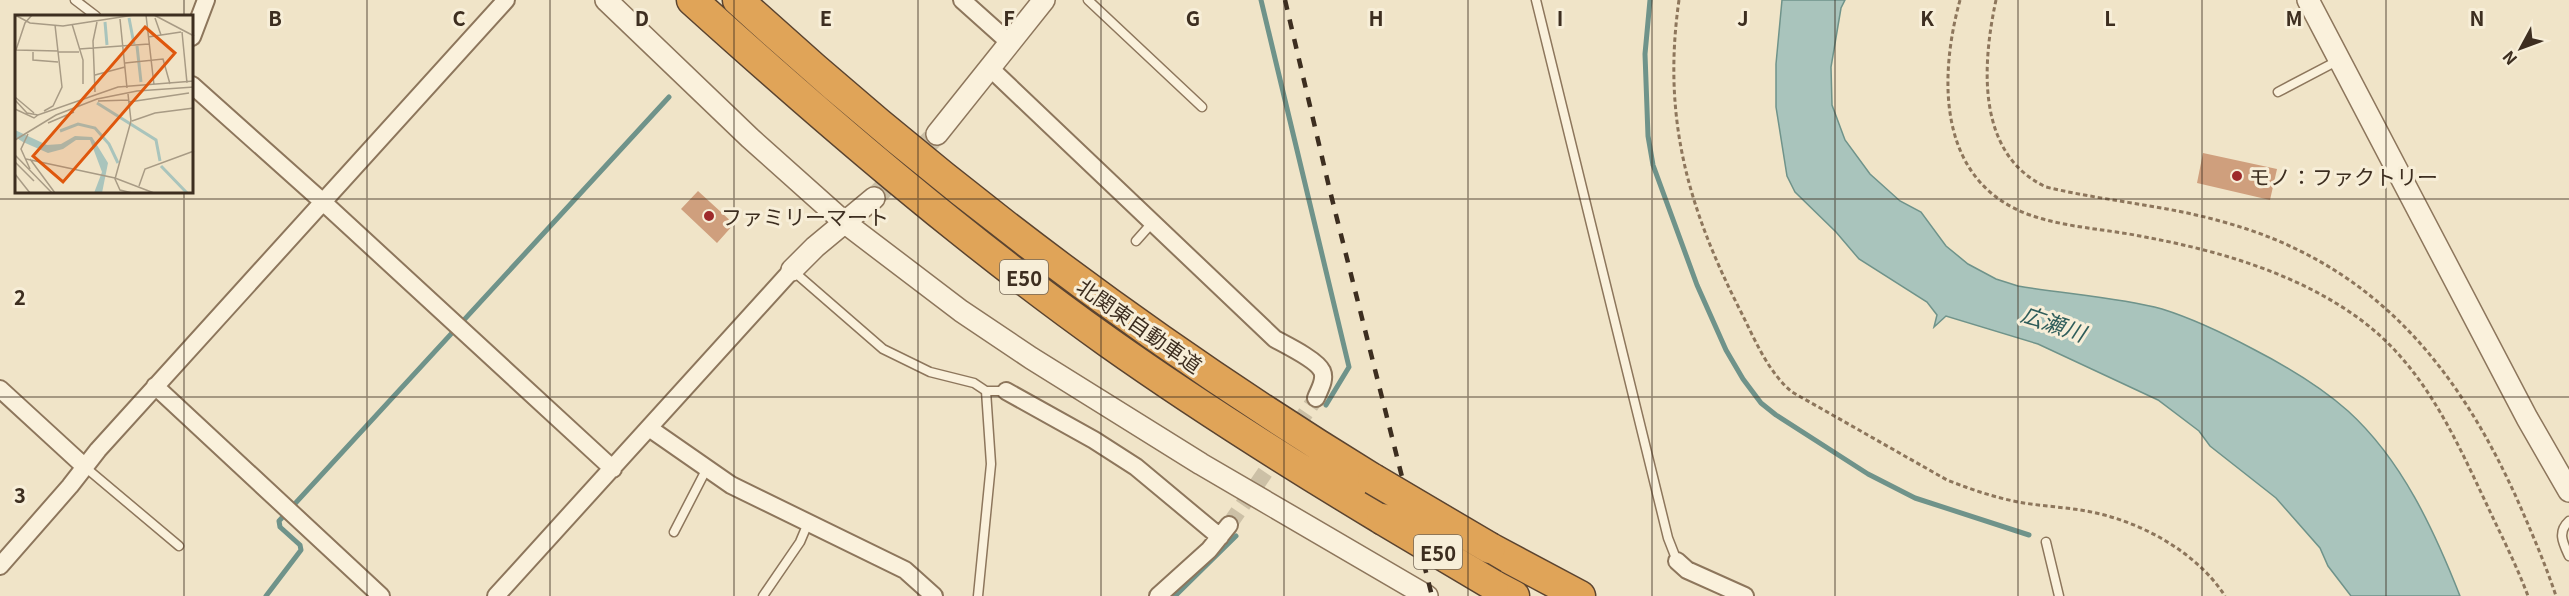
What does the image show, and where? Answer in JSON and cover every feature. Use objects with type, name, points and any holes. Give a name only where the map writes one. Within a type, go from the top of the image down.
[{"type":"highway","name":"北関東自動車道","points":[[692,0],[784,83],[930,206],[1089,327],[1286,461],[1504,590]]},
{"type":"highway","name":"北関東自動車道","points":[[738,0],[805,61],[895,137],[1062,269],[1220,381],[1373,479],[1490,548],[1580,596]]},
{"type":"street","points":[[194,32],[206,0]]},
{"type":"street","points":[[0,566],[155,386],[506,0]]},
{"type":"street","points":[[606,0],[750,138],[844,222],[961,311],[1031,358],[1201,464],[1427,596]]},
{"type":"street","points":[[962,0],[1010,43]]},
{"type":"street","points":[[937,134],[1044,0]]},
{"type":"street","points":[[2308,0],[2527,418],[2569,491]]},
{"type":"street","points":[[990,68],[1275,339],[1314,363],[1322,371],[1323,381],[1316,398]]},
{"type":"street","points":[[194,87],[323,202],[613,469]]},
{"type":"street","points":[[495,596],[792,270],[874,198]]},
{"type":"street","points":[[155,386],[381,596]]},
{"type":"street","points":[[0,389],[85,467]]},
{"type":"street","points":[[1006,391],[1085,434],[1225,531],[1209,550],[1158,596]]},
{"type":"street","points":[[649,428],[706,470],[769,505],[904,570],[934,596]]},
{"type":"street","points":[[1677,561],[1687,570],[1745,596]]},
{"type":"lane","points":[[75,0],[95,15]]},
{"type":"lane","points":[[1088,0],[1202,107]]},
{"type":"lane","points":[[1536,0],[1668,538],[1677,561]]},
{"type":"lane","points":[[2278,92],[2340,59]]},
{"type":"lane","points":[[1136,241],[1152,223]]},
{"type":"lane","points":[[792,270],[883,349],[930,372],[975,383],[986,391],[1006,391]]},
{"type":"lane","points":[[978,596],[991,464],[986,391]]},
{"type":"lane","points":[[85,467],[179,546]]},
{"type":"lane","points":[[674,532],[706,470]]},
{"type":"lane","points":[[2569,521],[2562,529],[2561,537],[2569,556]]},
{"type":"lane","points":[[763,596],[800,542],[808,523]]},
{"type":"lane","points":[[2046,542],[2059,596]]},
{"type":"path","points":[[1679,0],[1673,79],[1679,146],[1686,178],[1702,226],[1733,296],[1778,379],[1792,392],[1947,480],[1973,490],[2018,502],[2088,511],[2140,528],[2183,554],[2203,571],[2225,596]]},
{"type":"path","points":[[1960,0],[1948,75],[1950,110],[1961,157],[1986,189],[2000,201],[2033,216],[2146,237],[2241,261],[2292,280],[2331,300],[2363,321],[2415,373],[2433,397],[2450,427],[2528,596]]},
{"type":"path","points":[[1996,0],[1988,46],[1987,88],[1996,133],[2016,166],[2035,182],[2046,187],[2178,210],[2268,236],[2326,264],[2361,287],[2421,343],[2461,394],[2494,450],[2556,596]]},
{"type":"water","name":"広瀬川","points":[[1782,0],[1845,0],[1841,8],[1831,67],[1832,105],[1845,140],[1870,174],[1900,201],[1921,212],[1946,246],[1968,264],[1996,279],[2018,286],[2127,301],[2186,317],[2278,362],[2314,385],[2348,411],[2385,451],[2427,521],[2460,596],[2351,596],[2328,566],[2320,548],[2276,498],[2210,446],[2199,431],[2158,400],[2038,344],[1946,316],[1934,327],[1937,315],[1927,302],[1859,259],[1836,232],[1795,192],[1787,176],[1776,107],[1776,64]]},
{"type":"building","name":"モノ：ファクトリー","points":[[2203,153],[2277,169],[2270,200],[2197,183]]},
{"type":"building","points":[[698,191],[734,224],[717,243],[681,209]]},
{"type":"waterway","points":[[1261,0],[1349,367],[1326,405]]},
{"type":"waterway","points":[[1650,0],[1645,54],[1648,136],[1653,165],[1697,285],[1726,350],[1743,379],[1761,403],[1776,415],[1868,474],[1915,498],[2029,535]]},
{"type":"waterway","points":[[266,596],[301,550],[300,545],[280,527],[279,521],[669,97]]},
{"type":"waterway","points":[[1175,596],[1236,536]]},
{"type":"tunnel","points":[[874,198],[937,134]]},
{"type":"tunnel","points":[[1229,525],[1316,398]]},
{"type":"railway","points":[[1285,0],[1330,191],[1432,596]]},
{"type":"place","name":"モノ：ファクトリー","points":[[2237,176]]},
{"type":"place","name":"ファミリーマート","points":[[709,216]]}]
